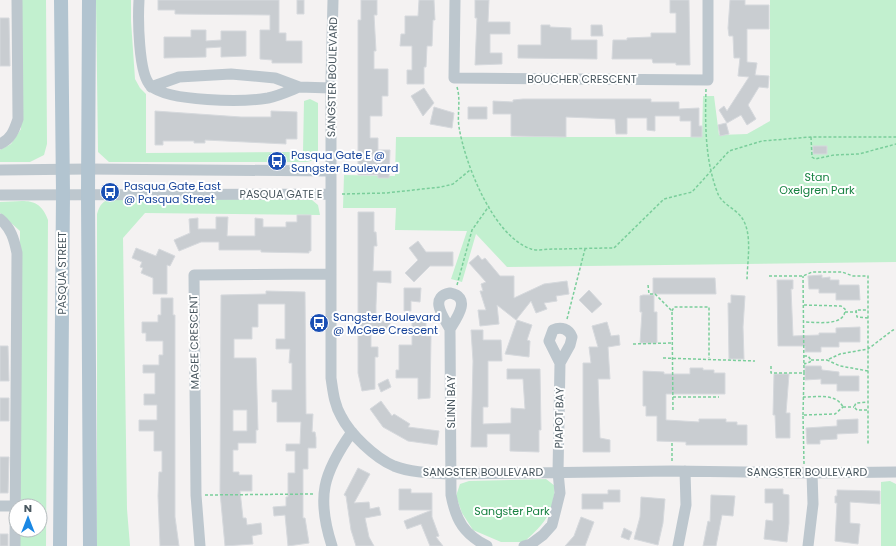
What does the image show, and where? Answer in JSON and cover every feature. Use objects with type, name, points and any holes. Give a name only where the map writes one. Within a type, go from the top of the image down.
[{"type":"main road","name":"PASQUA STREET","points":[[60,546],[63,194],[61,0]]},
{"type":"main road","points":[[89,0],[88,194],[90,546]]},
{"type":"street","points":[[0,144],[7,141],[13,133],[18,119],[17,0]]},
{"type":"street","points":[[139,0],[140,44],[146,79],[151,87],[172,95],[225,101],[268,98],[299,87]]},
{"type":"street","name":"SANGSTER BOULEVARD","points":[[333,0],[331,88],[331,378],[334,400],[340,416],[352,432],[371,451],[393,465],[420,472],[452,474],[672,471],[808,473],[896,472]]},
{"type":"street","points":[[454,78],[455,0]]},
{"type":"street","points":[[708,0],[708,80]]},
{"type":"street","points":[[151,87],[179,77],[231,74],[275,78],[299,87],[331,88]]},
{"type":"street","name":"BOUCHER CRESCENT","points":[[454,78],[708,80]]},
{"type":"street","points":[[0,170],[88,168],[331,171]]},
{"type":"street","name":"PASQUA GATE E","points":[[0,195],[331,194]]},
{"type":"street","points":[[0,219],[6,224],[14,236],[17,253],[16,498]]},
{"type":"street","name":"MAGEE CRESCENT","points":[[200,546],[196,495],[194,275],[331,274]]},
{"type":"street","name":"SLINN BAY","points":[[450,329],[440,312],[438,303],[446,294],[454,294],[461,299],[462,307],[450,329],[451,495],[454,511],[461,526],[475,540],[487,546]]},
{"type":"street","name":"PIAPOT BAY","points":[[524,546],[531,544],[543,535],[552,525],[560,494],[558,472],[560,363],[572,341],[570,334],[565,328],[553,330],[549,337],[551,345],[560,363]]},
{"type":"street","points":[[332,546],[329,537],[323,494],[326,478],[335,456],[352,432]]},
{"type":"street","points":[[678,546],[686,505],[685,471]]},
{"type":"street","points":[[808,473],[813,504],[808,546]]},
{"type":"path","points":[[454,78],[459,93],[459,126],[470,170],[503,229],[515,240],[532,250],[614,248],[664,198],[692,192],[729,151],[744,145],[762,141],[811,137],[896,137]]},
{"type":"path","points":[[708,80],[706,89],[705,130],[711,171],[719,197],[742,218],[748,231],[747,281]]},
{"type":"path","points":[[811,137],[812,157],[815,159],[834,155],[859,154],[896,144]]},
{"type":"path","points":[[331,194],[386,193],[441,187],[454,184],[470,170]]},
{"type":"path","points":[[454,294],[472,230],[489,206]]},
{"type":"path","points":[[565,328],[585,248]]},
{"type":"path","points":[[770,276],[803,276],[812,272],[842,272],[853,276],[868,276],[868,445]]},
{"type":"path","points":[[803,276],[803,415],[808,473]]},
{"type":"path","points":[[648,285],[649,294],[654,294],[672,311]]},
{"type":"path","points":[[804,305],[841,306],[845,309],[845,312]]},
{"type":"path","points":[[673,412],[672,311],[674,307],[709,307],[709,358]]},
{"type":"path","points":[[845,312],[868,310]]},
{"type":"path","points":[[804,322],[833,321],[840,319],[845,312]]},
{"type":"path","points":[[856,312],[857,317],[868,318]]},
{"type":"path","points":[[804,364],[810,362],[811,360],[827,360],[840,354],[868,349],[893,330],[896,330]]},
{"type":"path","points":[[633,344],[672,343]]},
{"type":"path","points":[[804,356],[808,356],[811,360]]},
{"type":"path","points":[[663,358],[709,358],[755,361]]},
{"type":"path","points":[[827,360],[840,366],[868,371]]},
{"type":"path","points":[[771,366],[771,373],[804,373]]},
{"type":"path","points":[[673,397],[719,397]]},
{"type":"path","points":[[803,397],[833,397],[840,401],[843,407]]},
{"type":"path","points":[[854,407],[856,403],[868,402]]},
{"type":"path","points":[[803,415],[835,414],[843,407],[854,407],[857,410],[868,410]]},
{"type":"path","points":[[672,443],[672,471]]},
{"type":"path","points":[[196,495],[323,494]]},
{"type":"green space","points":[[20,0],[46,0],[47,144],[44,155],[30,162],[0,162],[0,150],[11,144],[21,129]]},
{"type":"green space","points":[[96,0],[131,0],[135,79],[140,88],[146,94],[146,153],[303,152],[304,101],[310,99],[318,103],[318,155],[316,160],[306,162],[109,162],[98,152]]},
{"type":"green space","name":"Stan Oxelgren Park","points":[[770,0],[896,0],[896,262],[507,267],[476,234],[462,282],[451,279],[467,231],[395,230],[396,208],[343,208],[344,175],[395,176],[396,137],[702,137],[703,96],[714,96],[719,135],[747,134],[770,121]]},
{"type":"green space","points":[[112,198],[312,200],[318,205],[320,215],[145,213],[123,238],[127,509],[130,546],[97,546],[97,214],[102,203]]},
{"type":"green space","points":[[23,201],[35,203],[44,212],[48,220],[46,498],[19,498],[20,231],[0,213],[0,202]]},
{"type":"green space","name":"Sangster Park","points":[[546,479],[555,486],[550,512],[537,530],[524,542],[501,542],[473,530],[462,513],[456,496],[460,484],[469,481]]},
{"type":"green space","points":[[890,481],[896,484],[896,546],[881,546],[881,482]]},
{"type":"green space","points":[[19,538],[46,538],[46,546],[19,546]]},
{"type":"building","points":[[158,0],[279,0],[279,33],[286,33],[286,41],[302,41],[302,63],[272,63],[272,60],[260,59],[260,30],[270,30],[270,15],[175,14],[175,10],[158,10]]},
{"type":"building","points":[[297,0],[304,0],[304,14],[297,14]]},
{"type":"building","points":[[361,0],[377,0],[377,15],[374,15],[376,51],[374,51],[374,69],[388,69],[388,96],[382,96],[382,116],[370,116],[370,138],[378,138],[378,150],[390,150],[389,178],[378,178],[378,175],[358,175],[358,20],[361,20]]},
{"type":"building","points":[[419,0],[434,0],[435,20],[433,20],[432,46],[427,46],[426,67],[424,67],[424,84],[407,84],[407,70],[412,70],[412,46],[400,46],[401,34],[405,34],[405,16],[418,16]]},
{"type":"building","points":[[475,0],[489,0],[488,22],[510,22],[510,34],[490,34],[490,53],[502,53],[502,64],[475,65],[477,18],[475,18]]},
{"type":"building","points":[[670,0],[689,0],[690,65],[676,65],[676,63],[653,63],[652,59],[612,59],[613,40],[651,37],[651,33],[676,33],[676,13],[670,13]]},
{"type":"building","points":[[730,0],[745,0],[745,5],[769,5],[769,29],[747,29],[747,62],[757,63],[755,75],[769,76],[768,88],[759,87],[748,105],[756,119],[747,125],[741,115],[727,123],[719,110],[724,106],[727,111],[749,77],[738,76],[740,58],[734,58],[733,36],[729,36],[728,28]]},
{"type":"building","points":[[0,18],[9,18],[10,66],[0,66]]},
{"type":"building","points":[[541,25],[571,28],[571,40],[597,40],[597,59],[518,58],[518,45],[541,45]]},
{"type":"building","points":[[591,25],[602,25],[603,36],[591,36]]},
{"type":"building","points":[[191,30],[206,30],[206,41],[221,40],[221,31],[246,31],[246,56],[221,57],[221,47],[206,48],[206,57],[164,58],[164,37],[191,37]]},
{"type":"building","points":[[424,88],[434,103],[423,116],[411,96]]},
{"type":"building","points":[[651,99],[651,102],[679,102],[679,109],[699,108],[699,126],[702,126],[702,137],[691,137],[691,121],[680,121],[680,116],[655,116],[655,131],[647,130],[647,118],[627,118],[627,134],[616,134],[615,119],[566,117],[566,137],[511,136],[511,114],[493,114],[493,101],[513,102],[513,100]]},
{"type":"building","points":[[434,107],[454,113],[452,128],[430,124]]},
{"type":"building","points":[[468,107],[487,107],[487,119],[468,119]]},
{"type":"building","points":[[155,111],[241,117],[271,117],[271,111],[297,112],[297,139],[286,139],[286,144],[205,140],[205,143],[194,143],[194,141],[163,141],[163,145],[155,145]]},
{"type":"building","points":[[726,123],[729,134],[720,136],[718,125]]},
{"type":"building","points":[[813,146],[827,146],[827,154],[813,154]]},
{"type":"building","points":[[358,212],[374,212],[374,232],[376,232],[377,246],[374,246],[373,271],[391,271],[391,283],[377,282],[376,305],[376,321],[390,321],[390,330],[371,330],[371,347],[378,347],[378,357],[375,357],[375,389],[362,391],[358,373]]},
{"type":"building","points":[[297,215],[311,215],[311,251],[309,251],[309,253],[261,252],[261,250],[219,250],[219,242],[201,242],[179,251],[174,240],[190,233],[189,219],[198,218],[198,229],[216,229],[216,217],[228,217],[227,236],[255,236],[255,218],[263,219],[263,227],[286,227],[286,222],[297,222]]},
{"type":"building","points":[[418,241],[426,252],[453,252],[453,266],[430,266],[414,282],[405,273],[418,260],[409,248]]},
{"type":"building","points":[[136,248],[156,256],[159,249],[175,256],[170,266],[167,265],[167,294],[153,294],[153,278],[141,273],[143,268],[140,267],[142,262],[132,258]]},
{"type":"building","points":[[478,255],[482,260],[485,258],[500,276],[514,276],[514,298],[544,284],[567,281],[569,294],[556,296],[557,301],[544,303],[547,309],[536,313],[531,301],[516,320],[497,305],[499,324],[480,326],[478,310],[486,310],[480,291],[483,291],[481,284],[486,282],[469,263]]},
{"type":"building","points":[[822,275],[822,278],[830,277],[830,280],[839,280],[839,285],[859,285],[860,300],[836,300],[836,293],[819,293],[819,289],[809,289],[808,276]]},
{"type":"building","points":[[653,278],[715,278],[716,294],[653,294]]},
{"type":"building","points":[[777,280],[793,280],[793,289],[791,289],[793,336],[836,333],[836,328],[860,327],[860,342],[839,342],[839,347],[821,347],[821,352],[805,352],[805,346],[778,346]]},
{"type":"building","points":[[404,288],[421,288],[420,302],[411,301],[411,311],[404,311]]},
{"type":"building","points":[[589,290],[602,304],[592,313],[579,300]]},
{"type":"building","points":[[266,291],[305,292],[306,414],[313,414],[312,432],[315,432],[316,438],[316,448],[308,448],[308,469],[303,469],[303,518],[305,518],[309,543],[288,546],[285,515],[274,516],[273,507],[286,506],[286,497],[288,497],[288,473],[295,473],[295,451],[286,451],[286,444],[300,444],[301,422],[277,422],[277,402],[272,402],[272,390],[292,390],[292,363],[289,363],[290,349],[276,349],[276,339],[285,339],[285,304],[258,304],[258,327],[252,327],[252,339],[234,339],[234,358],[256,358],[258,430],[256,430],[256,443],[238,443],[238,450],[233,450],[233,472],[239,472],[239,475],[252,475],[252,491],[240,491],[243,518],[246,518],[247,525],[261,523],[262,534],[252,536],[253,544],[225,546],[220,492],[221,295],[266,294]],"holes":[[[233,410],[247,410],[247,431],[233,431]]]},
{"type":"building","points":[[654,295],[654,312],[657,312],[657,343],[640,343],[642,312],[640,312],[640,296]]},
{"type":"building","points":[[731,295],[745,296],[743,327],[744,359],[729,359],[728,303],[731,303]]},
{"type":"building","points":[[161,298],[173,298],[173,315],[175,315],[175,517],[179,546],[160,546],[158,496],[159,472],[162,472],[162,451],[154,451],[154,431],[139,431],[139,420],[157,420],[157,405],[144,405],[144,394],[155,394],[155,373],[143,373],[143,365],[159,365],[159,355],[163,355],[163,341],[146,341],[146,333],[142,333],[142,322],[158,322],[158,315],[161,315]]},
{"type":"building","points":[[412,317],[426,317],[426,336],[431,336],[430,398],[418,399],[418,378],[396,378],[396,370],[399,370],[399,345],[412,345]]},
{"type":"building","points":[[517,320],[532,325],[527,340],[530,341],[529,357],[505,354]]},
{"type":"building","points":[[607,322],[611,336],[619,335],[620,345],[608,347],[610,379],[598,379],[600,438],[610,440],[610,452],[583,452],[583,363],[591,363],[589,347],[598,347],[592,326]]},
{"type":"building","points":[[471,330],[483,330],[483,340],[501,340],[502,361],[488,361],[488,407],[483,407],[483,424],[511,423],[511,408],[525,409],[523,379],[507,379],[507,369],[540,369],[541,430],[539,430],[539,452],[510,451],[510,434],[487,434],[487,447],[471,447],[473,361]]},
{"type":"building","points":[[0,346],[8,346],[9,381],[0,381]]},
{"type":"building","points":[[805,366],[821,366],[822,370],[839,372],[839,376],[859,376],[859,391],[837,391],[837,384],[821,384],[821,379],[805,380]]},
{"type":"building","points":[[690,368],[703,368],[703,370],[714,370],[714,373],[725,373],[725,394],[666,394],[666,420],[699,422],[699,419],[726,419],[726,422],[737,422],[737,425],[747,425],[747,445],[686,445],[686,442],[657,441],[657,416],[646,416],[646,406],[643,406],[643,371],[664,372],[664,374],[690,374]]},
{"type":"building","points":[[774,374],[789,374],[786,413],[790,413],[790,438],[776,438],[775,415],[773,415]]},
{"type":"building","points":[[388,379],[391,387],[381,392],[378,384]]},
{"type":"building","points":[[0,398],[9,398],[9,421],[0,421]]},
{"type":"building","points":[[381,401],[392,416],[394,414],[410,424],[408,427],[439,431],[437,445],[408,441],[383,427],[370,409]]},
{"type":"building","points":[[858,419],[858,433],[837,434],[837,439],[820,440],[820,444],[807,444],[806,428],[837,426],[837,420]]},
{"type":"building","points":[[0,457],[9,457],[8,493],[0,493]]},
{"type":"building","points":[[358,468],[370,474],[354,503],[369,502],[370,509],[379,507],[381,515],[365,518],[369,537],[374,546],[356,546],[351,530],[346,496],[344,495]]},
{"type":"building","points":[[399,489],[411,489],[411,493],[432,493],[432,510],[399,510]]},
{"type":"building","points":[[765,489],[783,489],[783,494],[789,495],[787,542],[764,539],[766,520],[773,521],[773,503],[765,503]]},
{"type":"building","points":[[608,490],[620,490],[620,502],[603,502],[603,509],[582,509],[582,494],[608,494]]},
{"type":"building","points":[[837,490],[880,491],[880,504],[850,502],[850,523],[860,524],[858,544],[835,541],[837,503],[835,503],[835,496],[837,496]]},
{"type":"building","points":[[711,495],[735,496],[733,516],[722,515],[716,546],[703,546],[708,521],[710,522]]},
{"type":"building","points":[[641,497],[665,499],[663,523],[658,545],[634,539],[640,517]]},
{"type":"building","points":[[432,510],[432,517],[439,536],[436,537],[443,546],[430,546],[421,524],[407,529],[404,521]]},
{"type":"building","points":[[581,517],[594,522],[585,546],[565,546],[574,536]]},
{"type":"building","points":[[624,528],[632,532],[629,540],[621,537]]},
{"type":"building","points":[[0,534],[8,534],[8,546],[0,546]]},
{"type":"place","name":"Pasqua Gate E @ Sangster Boulevard","points":[[277,161]]},
{"type":"place","name":"Pasqua Gate East @ Pasqua Street","points":[[110,192]]},
{"type":"place","name":"Sangster Boulevard @ McGee Crescent","points":[[319,323]]}]
